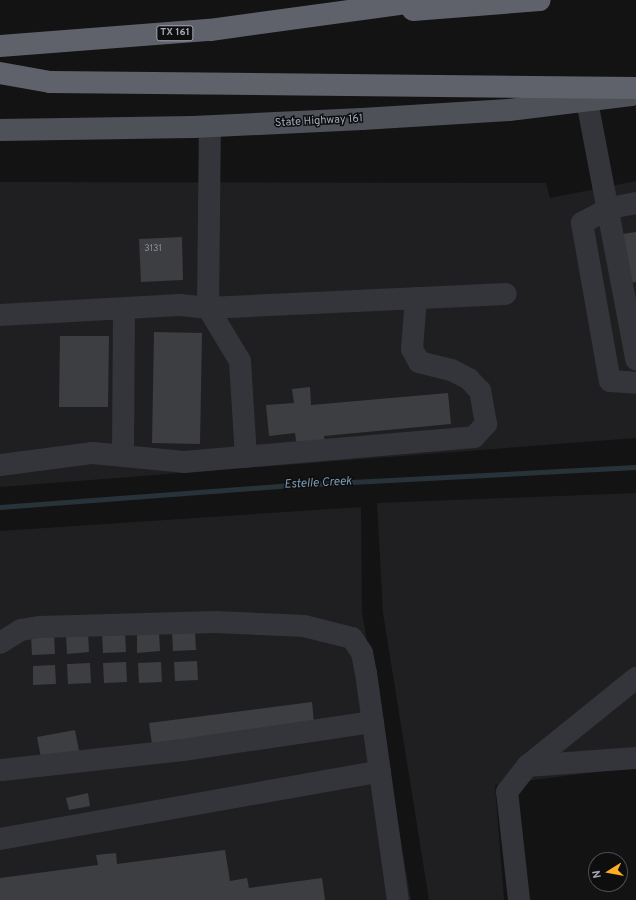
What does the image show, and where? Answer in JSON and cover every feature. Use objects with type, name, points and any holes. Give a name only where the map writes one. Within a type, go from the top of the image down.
[{"type":"highway","name":"TX 161","points":[[0,46],[188,32],[350,12],[430,0]]},
{"type":"highway","points":[[350,12],[469,8],[540,0]]},
{"type":"highway","points":[[0,73],[50,82],[636,88]]},
{"type":"main road","name":"State Highway 161","points":[[0,130],[210,127],[509,110],[636,94]]},
{"type":"lane","points":[[587,101],[610,208],[636,359]]},
{"type":"lane","points":[[210,127],[208,308],[240,361],[246,457]]},
{"type":"lane","points":[[636,203],[610,208],[582,223],[610,381],[636,383]]},
{"type":"lane","points":[[0,315],[180,305],[208,308],[506,294]]},
{"type":"lane","points":[[0,465],[93,453],[122,454],[184,462],[474,437],[486,424],[480,391],[469,379],[451,370],[419,362],[412,349],[416,298]]},
{"type":"lane","points":[[122,454],[124,309]]},
{"type":"lane","points":[[0,643],[21,630],[39,627],[216,622],[304,626],[343,634],[358,645],[373,722],[398,900]]},
{"type":"lane","points":[[520,900],[507,792],[527,766],[636,678]]},
{"type":"lane","points":[[1,766],[183,750],[373,722]]},
{"type":"lane","points":[[527,766],[636,758]]},
{"type":"lane","points":[[0,839],[380,771]]},
{"type":"shaded area","points":[[636,181],[636,438],[0,487],[0,182],[546,183],[550,198]]},
{"type":"shaded area","points":[[636,493],[636,767],[495,785],[504,900],[429,900],[383,613],[377,503]]},
{"type":"shaded area","points":[[361,507],[362,612],[411,900],[0,900],[0,531]]},
{"type":"building","points":[[636,232],[636,282],[631,283],[622,234]]},
{"type":"building","points":[[182,237],[183,280],[141,282],[139,239]]},
{"type":"building","points":[[154,332],[202,333],[200,444],[152,443]]},
{"type":"building","points":[[60,336],[109,336],[108,407],[59,407]]},
{"type":"building","points":[[310,387],[311,405],[448,393],[451,424],[324,436],[325,445],[297,448],[295,433],[269,436],[266,405],[294,403],[292,389]]},
{"type":"building","points":[[195,631],[196,650],[173,651],[172,632]]},
{"type":"building","points":[[125,632],[126,652],[103,653],[102,633]]},
{"type":"building","points":[[159,632],[160,651],[137,653],[137,633]]},
{"type":"building","points":[[88,633],[89,652],[67,654],[66,634]]},
{"type":"building","points":[[54,635],[55,654],[32,655],[31,636]]},
{"type":"building","points":[[197,661],[198,680],[175,681],[174,662]]},
{"type":"building","points":[[126,662],[127,682],[104,683],[103,663]]},
{"type":"building","points":[[161,662],[162,682],[139,683],[138,663]]},
{"type":"building","points":[[90,663],[91,683],[68,684],[67,664]]},
{"type":"building","points":[[55,665],[56,684],[33,685],[33,666]]},
{"type":"building","points":[[312,702],[314,722],[152,744],[149,723]]},
{"type":"building","points":[[75,730],[79,751],[41,758],[37,737]]},
{"type":"building","points":[[88,793],[90,806],[69,810],[66,798]]},
{"type":"building","points":[[225,850],[230,881],[247,878],[249,888],[322,878],[325,900],[0,900],[0,878],[98,865],[96,855],[116,853],[117,864]]},
{"type":"waterway","name":"Estelle Creek","points":[[0,507],[294,485],[636,467]]}]
